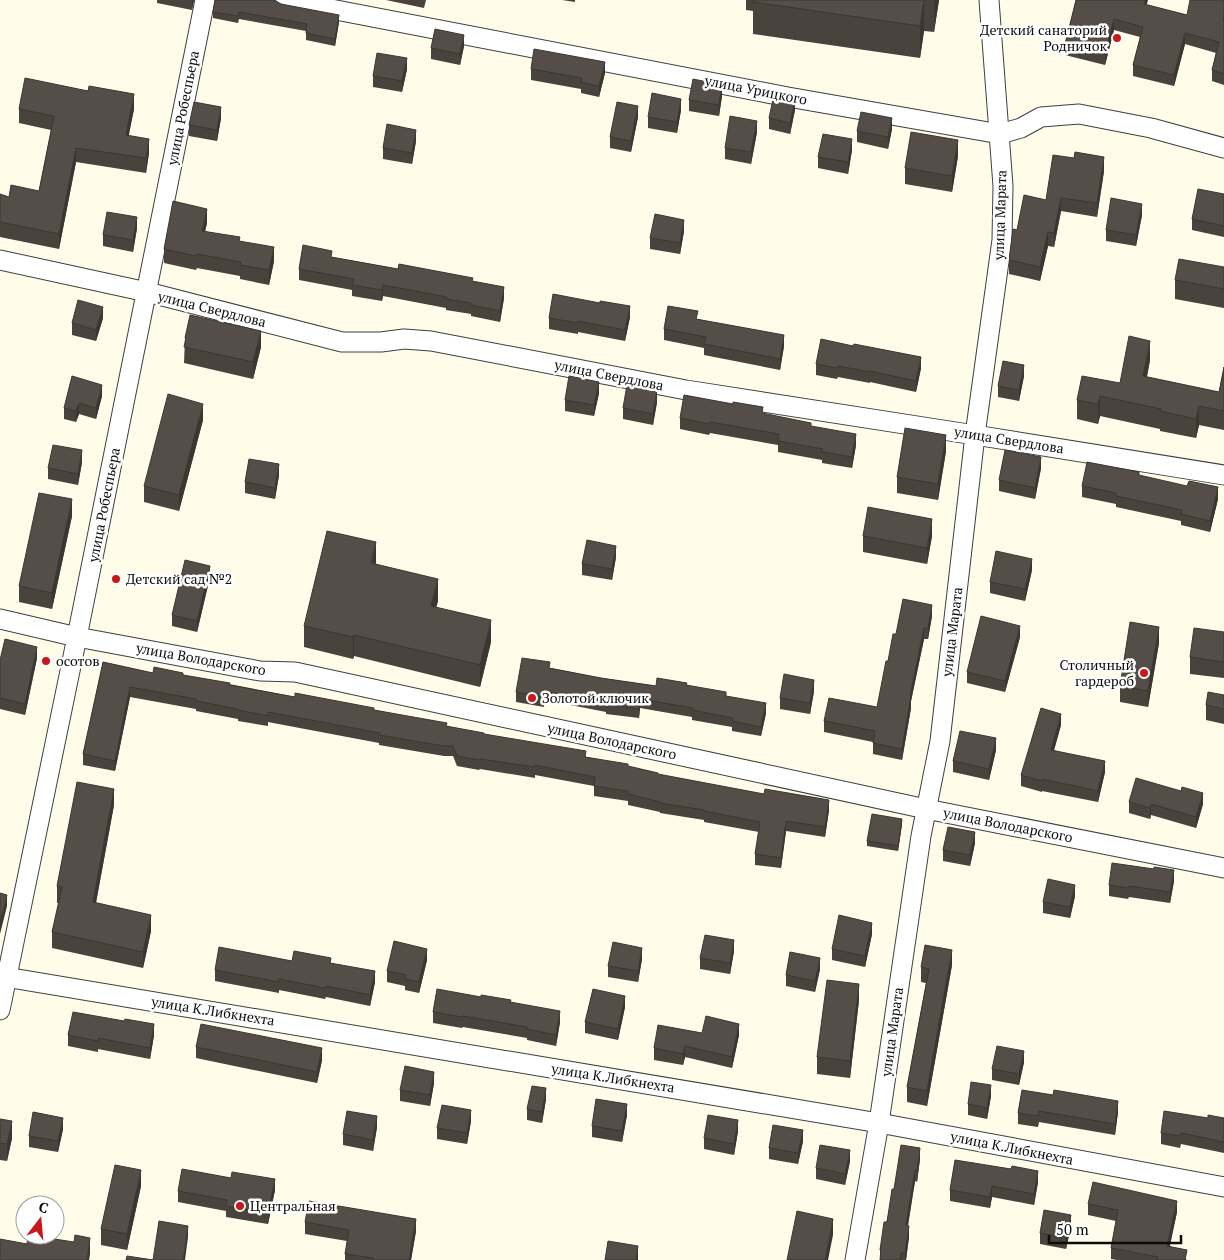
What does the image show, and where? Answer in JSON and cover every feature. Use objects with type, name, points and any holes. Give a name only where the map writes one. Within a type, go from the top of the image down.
[{"type":"street","name":"улица Робеспьера","points":[[0,1010],[3,976],[77,637],[205,0]]},
{"type":"street","name":"улица Урицкого","points":[[284,0],[788,97],[1000,134],[1021,128],[1041,117],[1079,114],[1151,128],[1224,148]]},
{"type":"street","name":"улица Марата","points":[[855,1260],[879,1123],[921,836],[940,741],[975,435],[1002,240],[1003,186],[989,0]]},
{"type":"street","name":"улица Свердлова","points":[[0,260],[147,292],[342,342],[381,342],[404,339],[431,341],[686,390],[1224,475]]},
{"type":"street","name":"улица Володарского","points":[[0,619],[77,637],[260,671],[295,672],[926,809],[1224,868]]},
{"type":"street","name":"улица К.Либкнехта","points":[[3,976],[879,1123],[1224,1187]]},
{"type":"building","points":[[215,0],[275,0],[281,4],[339,15],[335,39],[306,33],[307,24],[239,12],[238,16],[213,12]]},
{"type":"building","points":[[753,0],[924,0],[920,26],[753,2]]},
{"type":"building","points":[[1076,0],[1145,0],[1144,4],[1187,15],[1190,0],[1224,0],[1224,74],[1212,70],[1219,42],[1185,33],[1174,75],[1133,65],[1143,27],[1114,19],[1105,54],[1065,44]]},
{"type":"building","points":[[435,29],[464,35],[460,54],[431,48]]},
{"type":"building","points":[[534,49],[605,62],[599,86],[581,82],[582,78],[531,69]]},
{"type":"building","points":[[377,53],[407,58],[402,81],[373,76]]},
{"type":"building","points":[[25,78],[88,91],[89,86],[134,94],[126,135],[149,139],[146,158],[76,148],[59,234],[0,222],[0,194],[9,197],[11,185],[39,191],[54,116],[19,109]]},
{"type":"building","points":[[693,79],[722,85],[719,105],[689,100]]},
{"type":"building","points":[[652,93],[681,99],[677,122],[648,117]]},
{"type":"building","points":[[774,95],[795,99],[790,123],[769,118]]},
{"type":"building","points":[[194,102],[221,107],[217,130],[189,125]]},
{"type":"building","points":[[617,102],[638,106],[631,141],[610,137]]},
{"type":"building","points":[[861,112],[892,118],[888,137],[857,131]]},
{"type":"building","points":[[730,116],[757,121],[751,152],[725,148]]},
{"type":"building","points":[[387,124],[416,130],[412,153],[383,148]]},
{"type":"building","points":[[911,132],[958,140],[952,176],[905,168]]},
{"type":"building","points":[[823,134],[852,139],[848,162],[818,157]]},
{"type":"building","points":[[1075,152],[1104,157],[1097,203],[1061,198],[1054,233],[1048,232],[1040,267],[1009,260],[1013,229],[1017,230],[1024,195],[1046,200],[1053,155],[1074,158]]},
{"type":"building","points":[[1198,189],[1224,194],[1224,226],[1192,219]]},
{"type":"building","points":[[1111,198],[1142,204],[1136,235],[1106,230]]},
{"type":"building","points":[[173,201],[207,209],[202,231],[240,237],[239,241],[274,247],[269,270],[240,265],[241,262],[197,254],[196,256],[164,249]]},
{"type":"building","points":[[107,212],[137,217],[133,240],[103,235]]},
{"type":"building","points":[[655,214],[684,220],[680,243],[650,238]]},
{"type":"building","points":[[303,245],[332,251],[331,257],[398,269],[399,264],[473,278],[472,281],[504,287],[500,311],[471,305],[471,303],[446,299],[447,297],[383,285],[382,290],[352,285],[354,279],[299,269]]},
{"type":"building","points":[[1179,259],[1224,267],[1224,289],[1175,280]]},
{"type":"building","points":[[553,294],[600,303],[600,301],[630,306],[625,330],[578,321],[578,323],[549,318]]},
{"type":"building","points":[[78,300],[103,307],[96,330],[72,323]]},
{"type":"building","points":[[668,306],[698,311],[696,319],[784,335],[780,359],[704,344],[706,337],[664,329]]},
{"type":"building","points":[[190,315],[261,331],[253,362],[184,347]]},
{"type":"building","points":[[1129,336],[1150,341],[1143,376],[1219,392],[1224,367],[1224,411],[1199,406],[1196,419],[1160,411],[1161,409],[1100,396],[1098,404],[1077,400],[1082,376],[1120,383]]},
{"type":"building","points":[[821,339],[921,357],[916,381],[870,371],[816,364]]},
{"type":"building","points":[[1003,361],[1024,365],[1019,390],[998,386]]},
{"type":"building","points":[[72,376],[102,385],[96,408],[79,403],[76,411],[64,408]]},
{"type":"building","points":[[569,376],[599,382],[594,405],[565,400]]},
{"type":"building","points":[[627,385],[657,390],[653,414],[623,408]]},
{"type":"building","points":[[168,394],[203,404],[179,495],[144,486]]},
{"type":"building","points":[[684,395],[733,404],[733,402],[763,407],[762,413],[811,423],[811,426],[856,434],[852,457],[822,452],[823,449],[778,441],[779,434],[680,418]]},
{"type":"building","points":[[905,428],[946,435],[938,484],[897,477]]},
{"type":"building","points":[[53,445],[82,450],[78,474],[48,468]]},
{"type":"building","points":[[1005,450],[1041,457],[1035,488],[999,480]]},
{"type":"building","points":[[249,459],[279,464],[275,488],[245,482]]},
{"type":"building","points":[[1087,462],[1139,472],[1139,475],[1187,486],[1189,481],[1218,487],[1210,521],[1181,514],[1182,510],[1116,496],[1116,493],[1082,486]]},
{"type":"building","points":[[39,493],[72,499],[52,593],[19,586]]},
{"type":"building","points":[[868,507],[932,519],[927,548],[863,536]]},
{"type":"building","points":[[327,531],[376,542],[371,563],[438,579],[431,606],[491,620],[480,665],[354,635],[353,637],[304,626]]},
{"type":"building","points":[[587,540],[616,546],[612,569],[582,564]]},
{"type":"building","points":[[996,551],[1032,559],[1025,589],[990,582]]},
{"type":"building","points":[[185,560],[210,566],[197,621],[172,615]]},
{"type":"building","points":[[903,599],[932,605],[928,628],[924,628],[910,696],[902,749],[873,743],[875,731],[824,721],[829,698],[877,707],[886,661],[888,661],[893,634],[896,634]]},
{"type":"building","points":[[981,616],[1020,626],[1005,681],[967,672]]},
{"type":"building","points":[[1130,622],[1159,627],[1148,691],[1120,686]]},
{"type":"building","points":[[1194,628],[1224,632],[1224,662],[1190,657]]},
{"type":"building","points":[[5,639],[37,647],[25,704],[0,698],[0,660]]},
{"type":"building","points":[[522,658],[550,662],[549,668],[601,678],[656,686],[657,678],[687,683],[686,685],[726,692],[726,696],[766,703],[761,727],[732,721],[733,718],[692,710],[693,708],[640,699],[639,709],[545,691],[544,697],[516,692]]},
{"type":"building","points":[[103,662],[153,673],[154,667],[183,673],[183,675],[230,683],[229,685],[295,697],[295,693],[374,708],[374,710],[447,723],[446,726],[484,734],[586,751],[585,757],[628,764],[628,766],[658,774],[764,794],[765,789],[829,800],[825,827],[786,821],[781,858],[755,854],[760,822],[660,803],[628,794],[628,791],[594,786],[595,777],[535,765],[535,767],[457,756],[453,746],[379,735],[380,733],[268,712],[268,716],[196,701],[196,699],[130,687],[115,761],[83,754]]},
{"type":"building","points":[[784,674],[814,680],[810,703],[780,698]]},
{"type":"building","points":[[1208,692],[1224,695],[1224,709],[1206,705]]},
{"type":"building","points":[[1041,708],[1061,714],[1051,750],[1105,761],[1098,791],[1042,779],[1042,781],[1021,775]]},
{"type":"building","points":[[960,731],[996,738],[989,769],[953,761]]},
{"type":"building","points":[[1136,778],[1181,791],[1182,787],[1203,793],[1196,817],[1151,804],[1150,808],[1129,802]]},
{"type":"building","points":[[77,782],[114,789],[93,902],[151,915],[143,952],[52,932],[62,887],[57,886]]},
{"type":"building","points":[[872,814],[902,819],[898,846],[867,841]]},
{"type":"building","points":[[948,827],[975,832],[970,855],[943,850]]},
{"type":"building","points":[[1112,863],[1174,870],[1170,892],[1109,885]]},
{"type":"building","points":[[1048,879],[1075,885],[1070,907],[1043,902]]},
{"type":"building","points":[[0,893],[7,895],[0,923]]},
{"type":"building","points":[[839,915],[872,923],[865,956],[832,949]]},
{"type":"building","points":[[705,935],[734,940],[730,963],[700,958]]},
{"type":"building","points":[[394,941],[427,949],[419,982],[405,979],[406,975],[387,971]]},
{"type":"building","points":[[613,942],[642,948],[638,971],[608,966]]},
{"type":"building","points":[[925,945],[952,950],[927,1091],[907,1087],[929,969],[921,967]]},
{"type":"building","points":[[219,947],[292,961],[294,951],[331,958],[330,963],[375,971],[370,995],[326,986],[325,988],[279,979],[279,982],[215,970]]},
{"type":"building","points":[[790,952],[820,958],[815,981],[786,975]]},
{"type":"building","points":[[827,980],[859,984],[850,1061],[817,1057]]},
{"type":"building","points":[[437,989],[511,1000],[510,1002],[560,1011],[556,1035],[527,1029],[527,1027],[433,1012]]},
{"type":"building","points":[[593,989],[625,996],[618,1029],[585,1022]]},
{"type":"building","points":[[73,1012],[154,1024],[150,1048],[98,1038],[98,1041],[68,1035]]},
{"type":"building","points":[[706,1016],[739,1024],[732,1057],[685,1046],[683,1054],[654,1048],[658,1025],[702,1033]]},
{"type":"building","points":[[201,1024],[322,1048],[317,1072],[196,1047]]},
{"type":"building","points":[[997,1046],[1024,1051],[1019,1074],[992,1069]]},
{"type":"building","points":[[405,1066],[434,1072],[430,1095],[400,1090]]},
{"type":"building","points":[[971,1082],[991,1085],[987,1108],[968,1104]]},
{"type":"building","points":[[532,1086],[546,1088],[542,1112],[527,1109]]},
{"type":"building","points":[[1022,1090],[1053,1095],[1054,1090],[1118,1101],[1115,1124],[1039,1111],[1038,1116],[1018,1113]]},
{"type":"building","points":[[596,1099],[627,1104],[622,1131],[592,1126]]},
{"type":"building","points":[[442,1105],[471,1110],[467,1133],[437,1128]]},
{"type":"building","points":[[347,1111],[377,1116],[373,1140],[343,1134]]},
{"type":"building","points":[[1164,1111],[1208,1118],[1208,1115],[1224,1118],[1224,1142],[1181,1133],[1180,1136],[1161,1133]]},
{"type":"building","points":[[33,1112],[63,1118],[58,1141],[29,1136]]},
{"type":"building","points":[[708,1115],[738,1120],[734,1144],[704,1138]]},
{"type":"building","points":[[0,1119],[12,1121],[7,1144],[0,1143]]},
{"type":"building","points":[[773,1125],[803,1130],[798,1153],[769,1148]]},
{"type":"building","points":[[820,1145],[850,1150],[845,1174],[816,1168]]},
{"type":"building","points":[[901,1145],[920,1148],[906,1225],[909,1226],[905,1253],[901,1253],[900,1260],[880,1260],[884,1222],[887,1222]]},
{"type":"building","points":[[955,1160],[1011,1169],[1012,1166],[1038,1171],[1034,1194],[992,1186],[990,1197],[950,1190]]},
{"type":"building","points":[[115,1165],[141,1170],[127,1234],[101,1229]]},
{"type":"building","points":[[182,1169],[231,1178],[232,1172],[275,1179],[268,1213],[226,1206],[227,1200],[178,1191]]},
{"type":"building","points":[[1093,1182],[1177,1201],[1167,1246],[1187,1250],[1185,1260],[1157,1260],[1158,1257],[1111,1248],[1118,1210],[1088,1204]]},
{"type":"building","points":[[309,1201],[416,1219],[409,1260],[373,1260],[373,1258],[345,1254],[349,1230],[305,1222]]},
{"type":"building","points":[[1044,1210],[1071,1215],[1066,1238],[1040,1233]]},
{"type":"building","points":[[797,1211],[833,1219],[825,1260],[787,1260]]},
{"type":"building","points":[[159,1221],[188,1226],[183,1260],[153,1260]]},
{"type":"building","points":[[75,1235],[90,1238],[87,1260],[0,1260],[0,1239],[15,1242],[15,1245],[65,1245],[65,1241],[74,1242]]},
{"type":"building","points":[[608,1241],[638,1246],[636,1260],[605,1260]]},
{"type":"building","points":[[127,1256],[153,1260],[126,1260]]},
{"type":"place","name":"Детский санаторий Родничок","points":[[1117,38]]},
{"type":"place","name":"Детский сад №2","points":[[116,579]]},
{"type":"place","name":"осотов","points":[[46,661]]},
{"type":"place","name":"Столичный гардероб","points":[[1144,673]]},
{"type":"place","name":"Золотой ключик","points":[[532,698]]},
{"type":"place","name":"Центральная","points":[[240,1206]]}]
